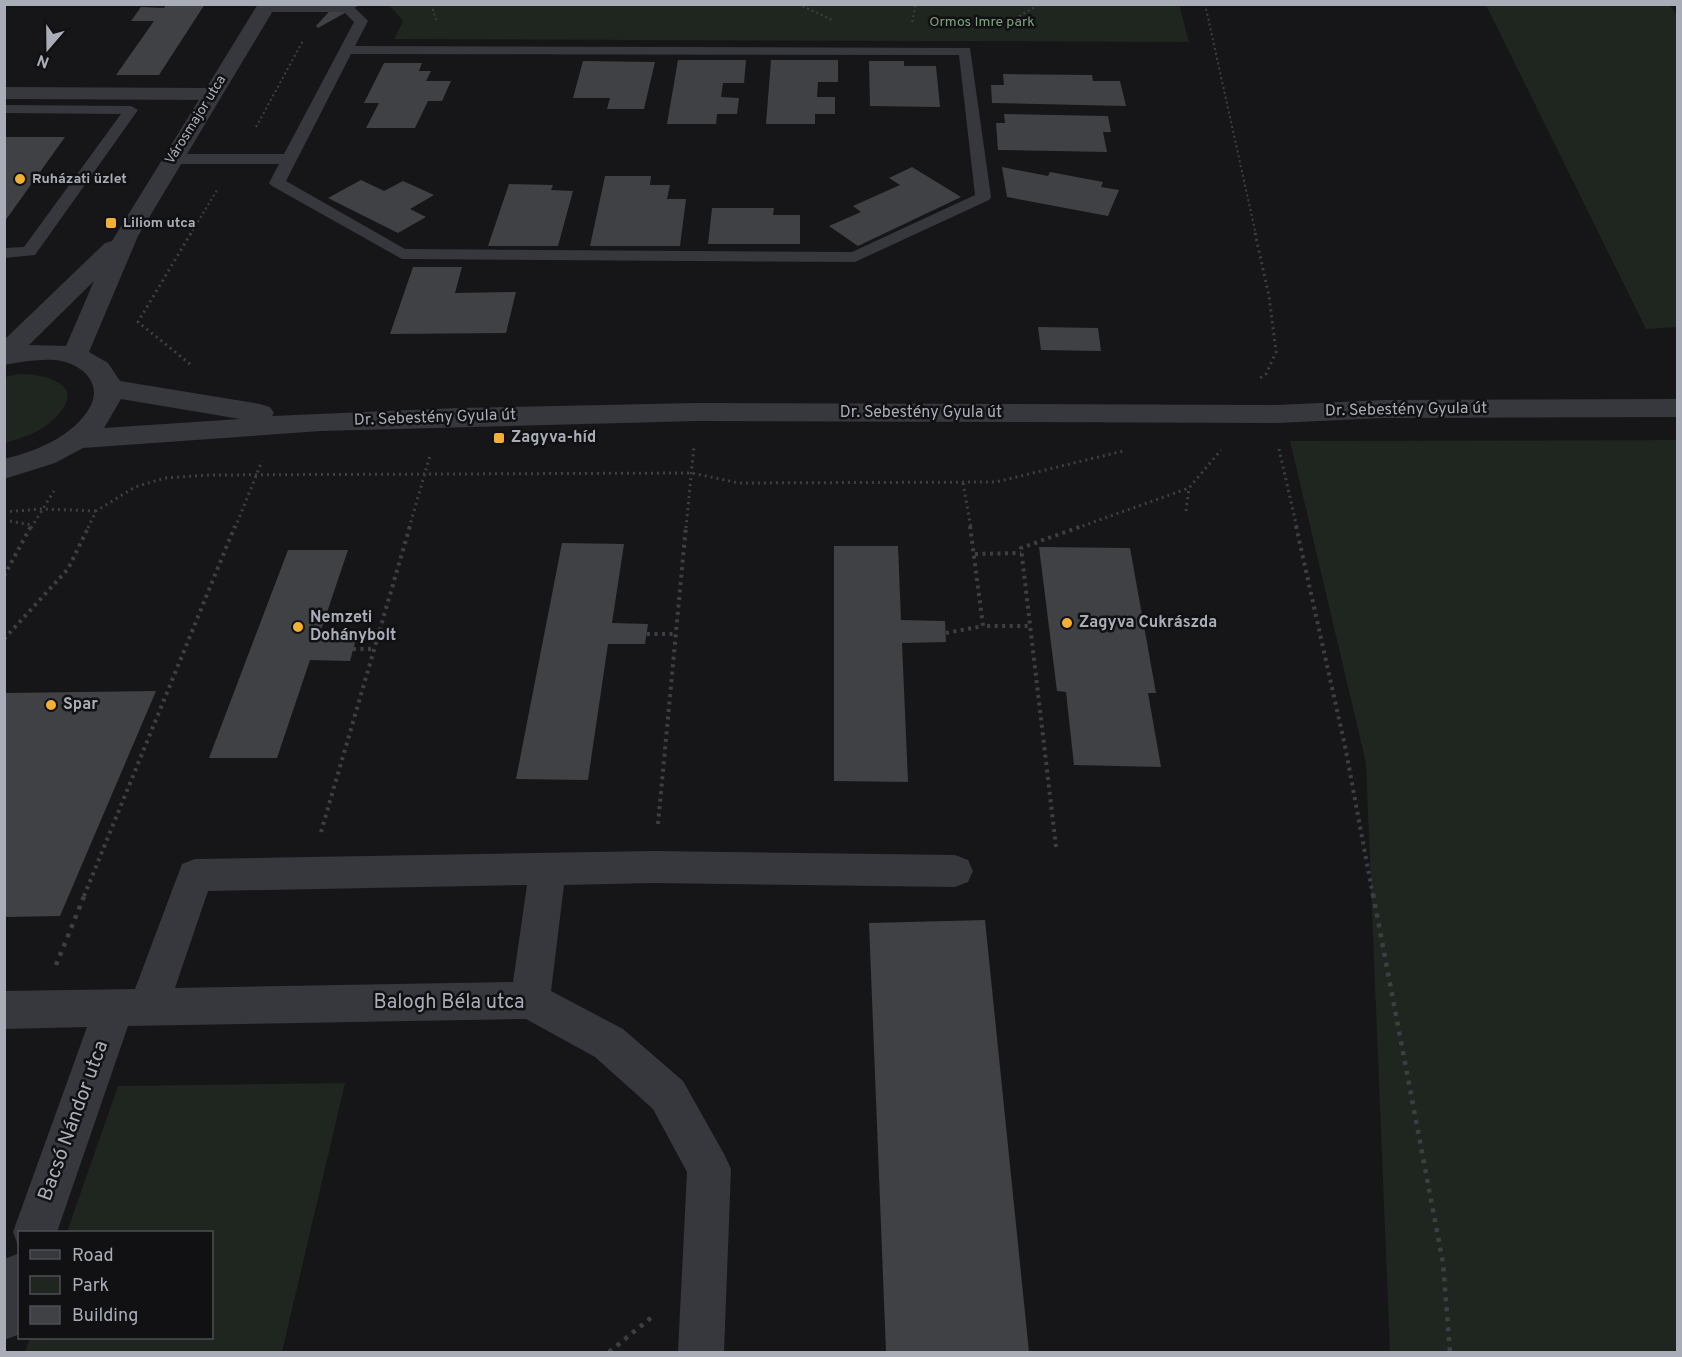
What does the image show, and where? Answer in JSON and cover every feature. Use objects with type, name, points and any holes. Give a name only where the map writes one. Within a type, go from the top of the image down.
[{"type":"street","name":"Városmajor utca","points":[[126,236],[267,6]]},
{"type":"street","points":[[4,93],[212,94]]},
{"type":"street","points":[[75,355],[126,236]]},
{"type":"street","points":[[4,356],[126,236]]},
{"type":"street","points":[[4,356],[45,352],[75,355],[99,368],[106,377],[108,388],[107,400],[100,413],[76,438],[50,454],[9,472]]},
{"type":"street","points":[[108,388],[321,422]]},
{"type":"street","name":"Dr. Sebestény Gyula út","points":[[321,422],[469,416],[698,412],[1277,414],[1384,409],[1677,408]]},
{"type":"street","points":[[76,438],[321,422]]},
{"type":"street","points":[[309,873],[653,867],[955,871]]},
{"type":"street","points":[[530,1000],[548,869]]},
{"type":"street","name":"Bacsó Nándor utca","points":[[35,1231],[131,1009],[195,875],[309,873]]},
{"type":"street","name":"Balogh Béla utca","points":[[21,1010],[530,1000],[609,1043],[668,1095],[709,1169],[701,1353]]},
{"type":"street","points":[[4,1317],[18,1280]]},
{"type":"lane","points":[[267,6],[347,8],[361,21],[277,183],[402,254],[855,257],[983,196],[965,51],[346,50]]},
{"type":"lane","points":[[4,109],[131,110],[29,252],[4,253]]},
{"type":"lane","points":[[172,159],[289,159]]},
{"type":"path","points":[[1205,4],[1269,296],[1276,352],[1266,374],[1252,382]]},
{"type":"path","points":[[194,368],[138,322],[199,217],[238,159],[321,7]]},
{"type":"path","points":[[653,867],[695,437]]},
{"type":"path","points":[[1277,439],[1345,746],[1443,1263],[1450,1353]]},
{"type":"path","points":[[1056,847],[1020,548],[1189,488],[1226,445]]},
{"type":"path","points":[[4,639],[68,569],[96,511],[135,487],[165,478],[209,475],[692,473],[739,483],[963,483],[996,482],[1131,449]]},
{"type":"path","points":[[309,873],[372,649],[431,452]]},
{"type":"path","points":[[21,1010],[265,454]]},
{"type":"path","points":[[963,483],[975,554],[983,626]]},
{"type":"path","points":[[4,576],[41,509],[57,488]]},
{"type":"path","points":[[1186,511],[1189,488]]},
{"type":"path","points":[[4,512],[41,509],[96,511]]},
{"type":"path","points":[[4,520],[32,525]]},
{"type":"path","points":[[975,554],[1021,553]]},
{"type":"path","points":[[946,633],[983,626],[1029,626]]},
{"type":"path","points":[[647,634],[676,634]]},
{"type":"path","points":[[353,649],[372,649]]},
{"type":"green space","name":"Ormos Imre park","points":[[1179,4],[1189,42],[394,39],[403,21],[389,5]]},
{"type":"green space","points":[[1486,5],[1670,5],[1677,16],[1677,327],[1646,329]]},
{"type":"green space","points":[[19,374],[52,379],[66,390],[68,397],[64,407],[44,427],[25,437],[5,443],[5,377]]},
{"type":"green space","points":[[1677,440],[1677,1352],[1390,1352],[1366,763],[1290,441]]},
{"type":"green space","points":[[345,1083],[282,1352],[25,1352],[30,1339],[213,1339],[213,1231],[67,1231],[118,1086]]},
{"type":"building","points":[[205,4],[159,75],[116,75],[154,21],[131,21],[141,7],[164,8],[166,5]]},
{"type":"building","points":[[336,4],[361,4],[318,28],[316,26]]},
{"type":"building","points":[[678,60],[746,60],[744,83],[723,83],[721,97],[739,98],[737,114],[717,114],[716,124],[667,124]]},
{"type":"building","points":[[771,60],[838,60],[838,82],[818,82],[817,97],[835,97],[835,114],[815,114],[815,124],[766,124]]},
{"type":"building","points":[[583,61],[655,62],[644,109],[607,109],[610,98],[573,98]]},
{"type":"building","points":[[869,61],[904,61],[904,66],[936,66],[940,107],[870,106]]},
{"type":"building","points":[[384,63],[422,63],[419,71],[431,71],[426,81],[451,81],[442,101],[428,101],[415,128],[366,128],[379,103],[364,103]]},
{"type":"building","points":[[1003,74],[1092,75],[1093,81],[1120,81],[1126,106],[992,103],[991,85],[1004,85]]},
{"type":"building","points":[[1004,114],[1108,116],[1111,132],[1103,132],[1107,152],[998,150],[996,123],[1005,123]]},
{"type":"building","name":"Ruházati üzlet","points":[[5,137],[65,137],[5,221]]},
{"type":"building","points":[[912,167],[961,197],[858,246],[829,226],[861,212],[853,206],[900,185],[889,178]]},
{"type":"building","points":[[1002,167],[1048,176],[1050,172],[1103,182],[1101,187],[1119,190],[1108,216],[1007,197]]},
{"type":"building","points":[[605,176],[651,176],[650,185],[670,185],[667,199],[686,199],[680,246],[590,246]]},
{"type":"building","points":[[361,180],[384,191],[403,181],[434,195],[410,209],[426,217],[398,233],[328,198]]},
{"type":"building","points":[[509,184],[553,185],[551,190],[573,191],[558,246],[488,246]]},
{"type":"building","points":[[712,208],[774,208],[773,215],[800,215],[800,244],[708,244]]},
{"type":"building","points":[[413,267],[462,267],[455,293],[516,292],[506,333],[390,334]]},
{"type":"building","points":[[1038,327],[1098,328],[1101,351],[1041,350]]},
{"type":"building","points":[[562,543],[624,544],[612,623],[648,624],[645,644],[608,644],[588,780],[516,779]]},
{"type":"building","points":[[834,546],[898,546],[901,620],[945,621],[946,642],[902,643],[908,782],[834,781]]},
{"type":"building","points":[[1039,547],[1130,548],[1156,693],[1148,693],[1161,767],[1074,765],[1066,692],[1057,691]]},
{"type":"building","points":[[288,550],[348,550],[318,639],[356,639],[350,661],[310,660],[277,758],[209,758]]},
{"type":"building","points":[[156,691],[60,916],[4,917],[4,693]]},
{"type":"building","points":[[985,920],[1029,1352],[886,1352],[869,923]]},
{"type":"place","name":"Ruházati üzlet","points":[[20,179]]},
{"type":"place","name":"Liliom utca","points":[[111,223]]},
{"type":"place","name":"Zagyva-híd","points":[[499,438]]},
{"type":"place","name":"Zagyva Cukrászda","points":[[1067,623]]},
{"type":"place","name":"Nemzeti Dohánybolt","points":[[298,627]]},
{"type":"place","name":"Spar","points":[[51,705]]}]
